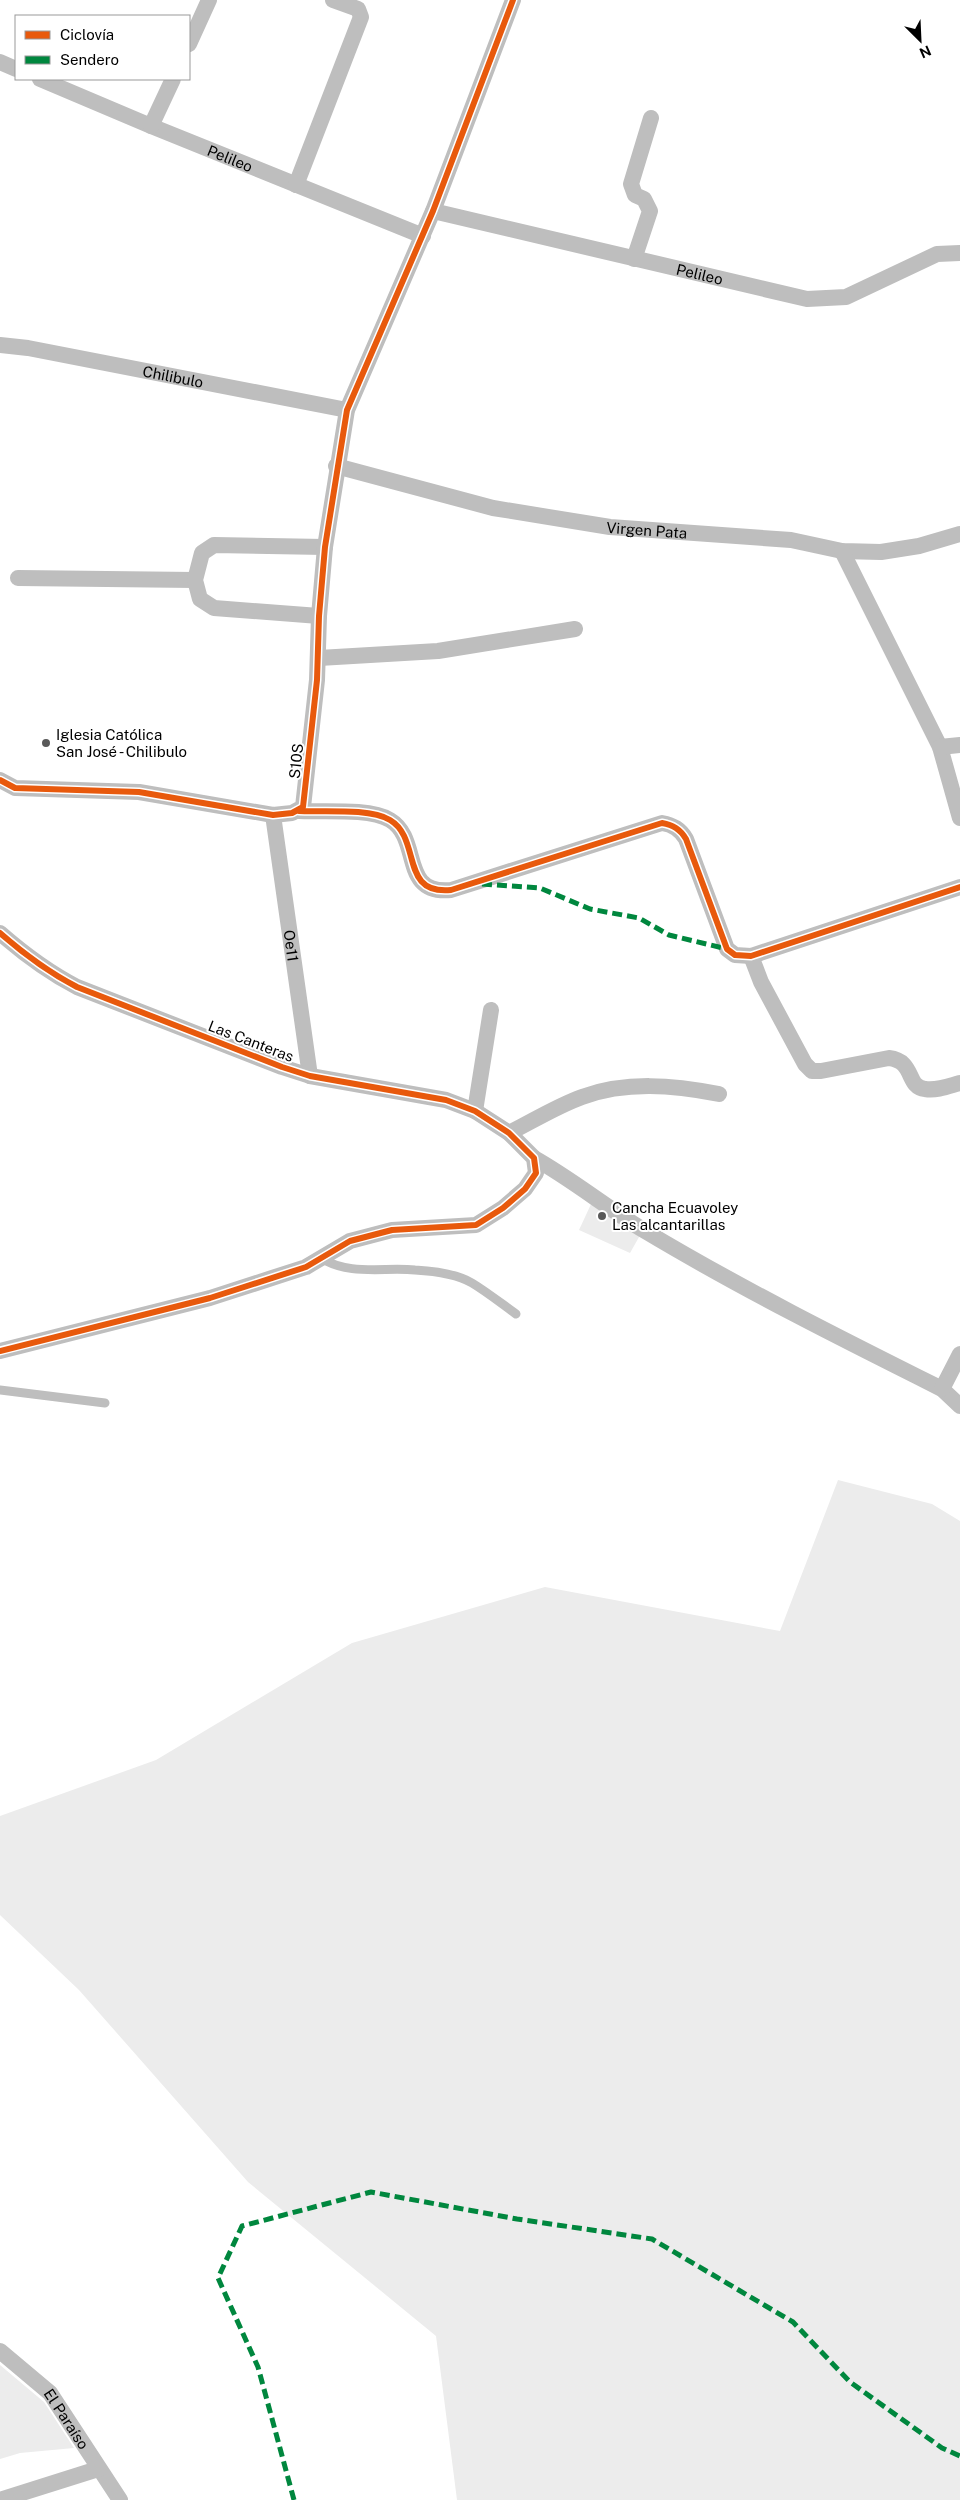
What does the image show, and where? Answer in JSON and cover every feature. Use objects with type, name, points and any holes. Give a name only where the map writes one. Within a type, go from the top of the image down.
[{"type":"street","points":[[190,42],[209,0]]},
{"type":"street","points":[[296,185],[361,17],[358,9],[333,0]]},
{"type":"street","name":"S10S","points":[[299,811],[303,807],[319,658],[319,616],[325,547],[336,466],[347,410],[423,236],[514,0]]},
{"type":"street","points":[[0,62],[15,68]]},
{"type":"street","name":"Pelileo","points":[[42,80],[423,236]]},
{"type":"street","points":[[151,126],[173,80]]},
{"type":"street","points":[[634,259],[650,211],[649,205],[635,195],[631,184],[650,118]]},
{"type":"street","name":"Pelileo","points":[[433,211],[807,300],[846,297],[937,254],[960,253]]},
{"type":"street","name":"Chilibulo","points":[[0,346],[28,348],[347,410]]},
{"type":"street","name":"Virgen Pata","points":[[336,466],[493,508],[610,527],[791,540],[842,551],[881,552],[919,546],[960,534]]},
{"type":"street","points":[[319,616],[214,608],[200,600],[195,580],[202,553],[214,545],[325,547]]},
{"type":"street","points":[[842,551],[940,747],[960,818]]},
{"type":"street","points":[[18,578],[195,580]]},
{"type":"street","points":[[319,658],[438,651],[575,629]]},
{"type":"street","points":[[940,747],[960,745]]},
{"type":"street","points":[[0,780],[15,788],[139,792],[273,815],[299,811],[372,814],[389,819],[402,831],[407,839],[413,865],[420,880],[434,890],[442,891],[662,824],[670,825],[676,828],[686,839],[728,949],[735,955],[752,956],[960,887]]},
{"type":"street","name":"Oe11","points":[[273,815],[310,1076]]},
{"type":"street","name":"Las Canteras","points":[[0,933],[34,962],[77,988],[310,1076],[446,1100],[475,1111],[509,1133],[534,1158],[560,1172],[643,1230],[757,1296],[942,1389],[960,1406]]},
{"type":"street","points":[[752,956],[761,982],[805,1064],[812,1071],[890,1058],[900,1059],[905,1064],[914,1082],[922,1089],[936,1090],[960,1083]]},
{"type":"street","points":[[475,1111],[491,1010]]},
{"type":"street","points":[[509,1133],[580,1098],[611,1089],[663,1087],[718,1094]]},
{"type":"street","points":[[0,1351],[210,1298],[306,1267],[350,1241],[392,1230],[476,1225],[503,1208],[525,1189],[536,1173],[534,1158]]},
{"type":"street","points":[[942,1389],[960,1354]]},
{"type":"street","name":"El Paraíso","points":[[0,2351],[50,2393],[120,2500]]},
{"type":"street","points":[[0,2500],[98,2468]]},
{"type":"lane","points":[[321,1258],[334,1266],[393,1271],[414,1269],[470,1282],[516,1314]]},
{"type":"lane","points":[[0,1390],[105,1403]]},
{"type":"shaded area","name":"Cancha Ecuavoley Las alcantarillas","points":[[592,1202],[643,1230],[630,1253],[579,1230]]},
{"type":"shaded area","points":[[838,1480],[932,1504],[960,1521],[960,2500],[457,2500],[436,2336],[248,2182],[79,1990],[0,1915],[0,1816],[156,1760],[352,1643],[545,1587],[780,1631]]},
{"type":"shaded area","points":[[0,2365],[44,2402],[74,2448],[20,2453],[0,2459]]},
{"type":"marked path","points":[[482,884],[540,888],[590,909],[639,918],[669,935],[727,949]]},
{"type":"marked path","points":[[294,2500],[258,2367],[218,2278],[242,2226],[371,2192],[517,2219],[652,2239],[793,2322],[850,2382],[942,2448],[960,2456]]},
{"type":"cycle path","points":[[0,780],[15,788],[139,792],[273,815],[292,813],[303,807],[317,680],[319,616],[325,547],[347,410],[433,211],[513,0]]},
{"type":"cycle path","points":[[299,811],[359,812],[381,816],[390,820],[400,829],[406,840],[417,875],[424,884],[435,889],[451,890],[662,823],[670,825],[679,830],[686,839],[727,949],[735,955],[751,956],[960,887]]},
{"type":"cycle path","points":[[0,933],[37,962],[77,987],[282,1067],[310,1076],[446,1100],[475,1111],[509,1133],[534,1158],[536,1173],[525,1189],[503,1208],[476,1225],[392,1230],[350,1241],[306,1267],[210,1298],[0,1351]]},
{"type":"place","name":"Iglesia Católica San José - Chilibulo","points":[[46,743]]},
{"type":"place","name":"Cancha Ecuavoley Las alcantarillas","points":[[602,1216]]}]
